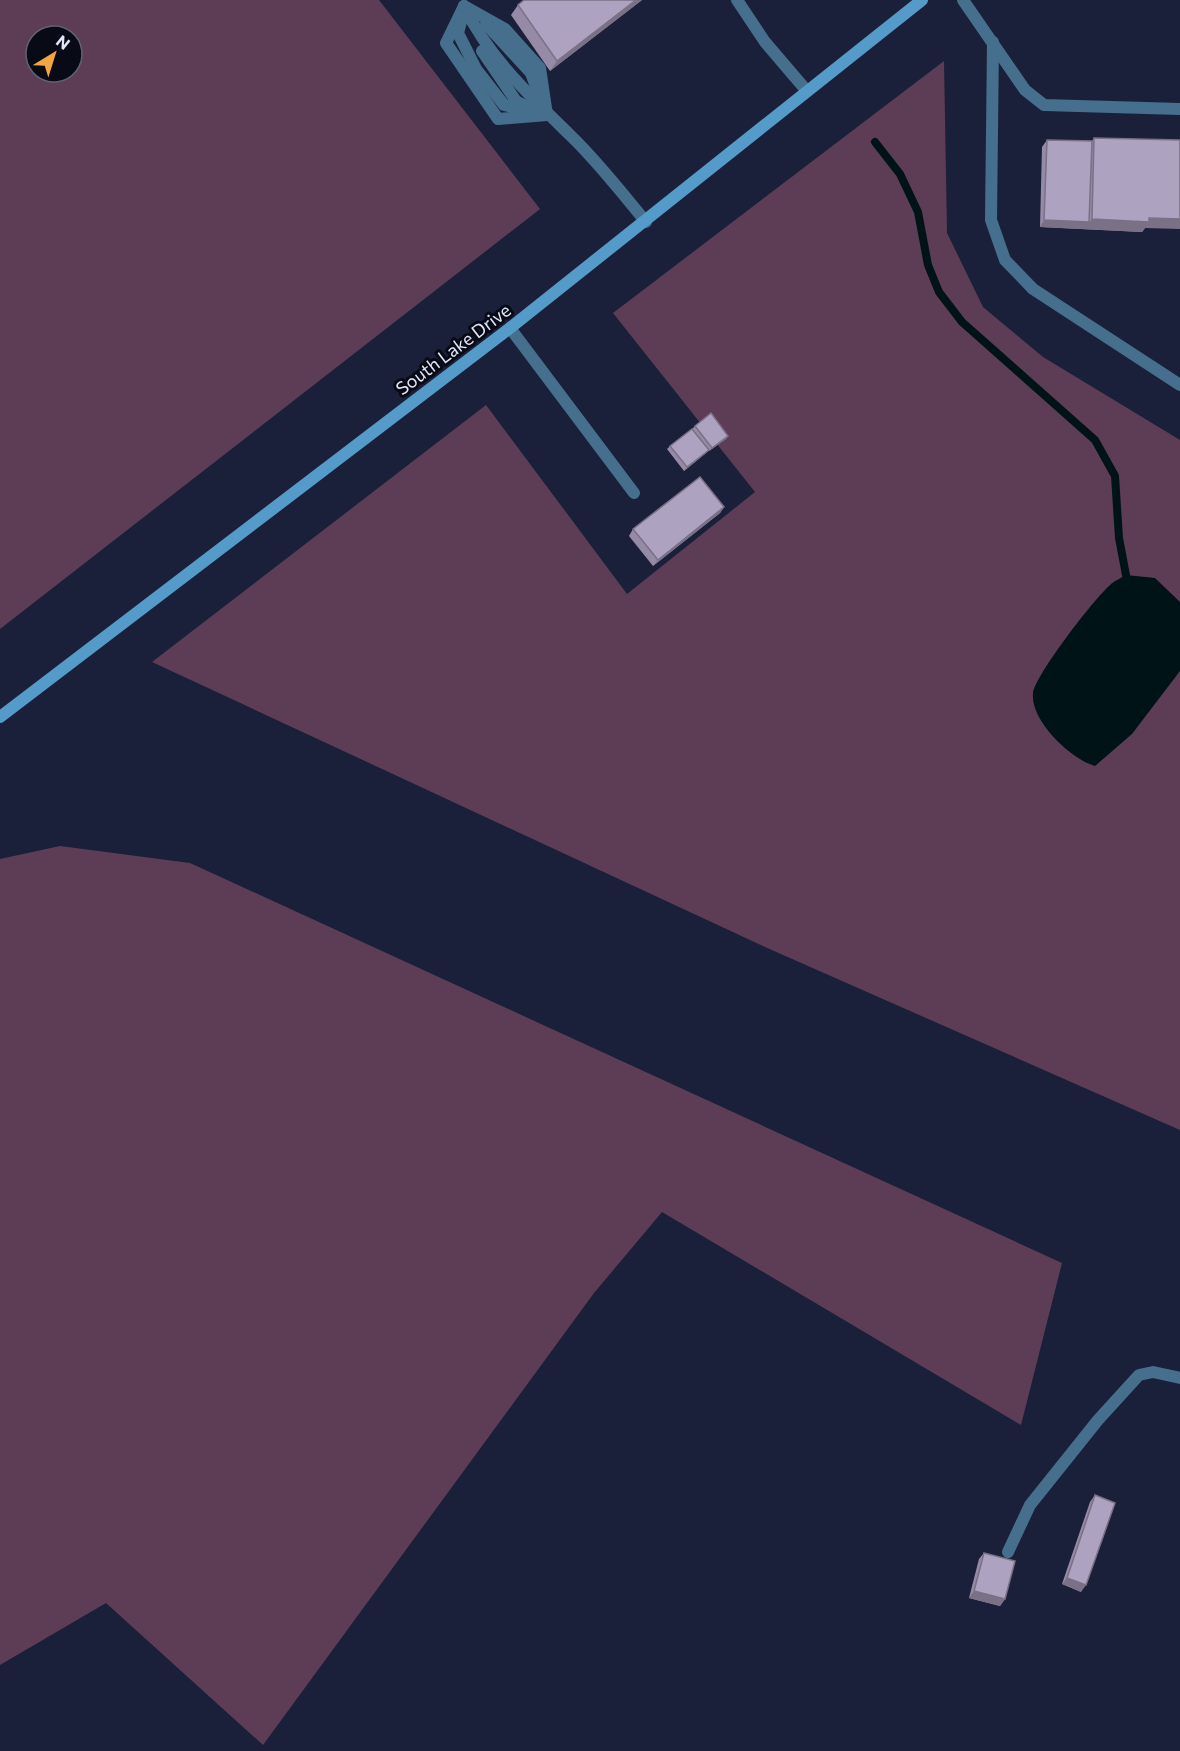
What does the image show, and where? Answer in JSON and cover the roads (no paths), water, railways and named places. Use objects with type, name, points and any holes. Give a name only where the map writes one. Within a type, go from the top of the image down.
[{"type":"main road","name":"South Lake Drive","points":[[0,717],[510,328],[646,222],[806,90],[922,0]]},
{"type":"lane","points":[[737,0],[765,42],[806,90]]},
{"type":"lane","points":[[963,0],[1025,90],[1044,105],[1180,110]]},
{"type":"lane","points":[[464,3],[493,30],[531,73],[547,115]]},
{"type":"lane","points":[[464,3],[468,32],[516,101],[547,115],[570,135],[646,222]]},
{"type":"lane","points":[[464,3],[446,42],[498,119],[547,115]]},
{"type":"lane","points":[[993,42],[991,220],[1005,260],[1033,289],[1180,385]]},
{"type":"lane","points":[[510,328],[634,493]]},
{"type":"lane","points":[[1008,1552],[1030,1505],[1098,1419],[1139,1375],[1153,1372],[1180,1378]]},
{"type":"waterway","points":[[875,142],[900,174],[918,212],[928,265],[939,292],[962,322],[1095,440],[1115,476],[1119,538],[1126,575]]}]
